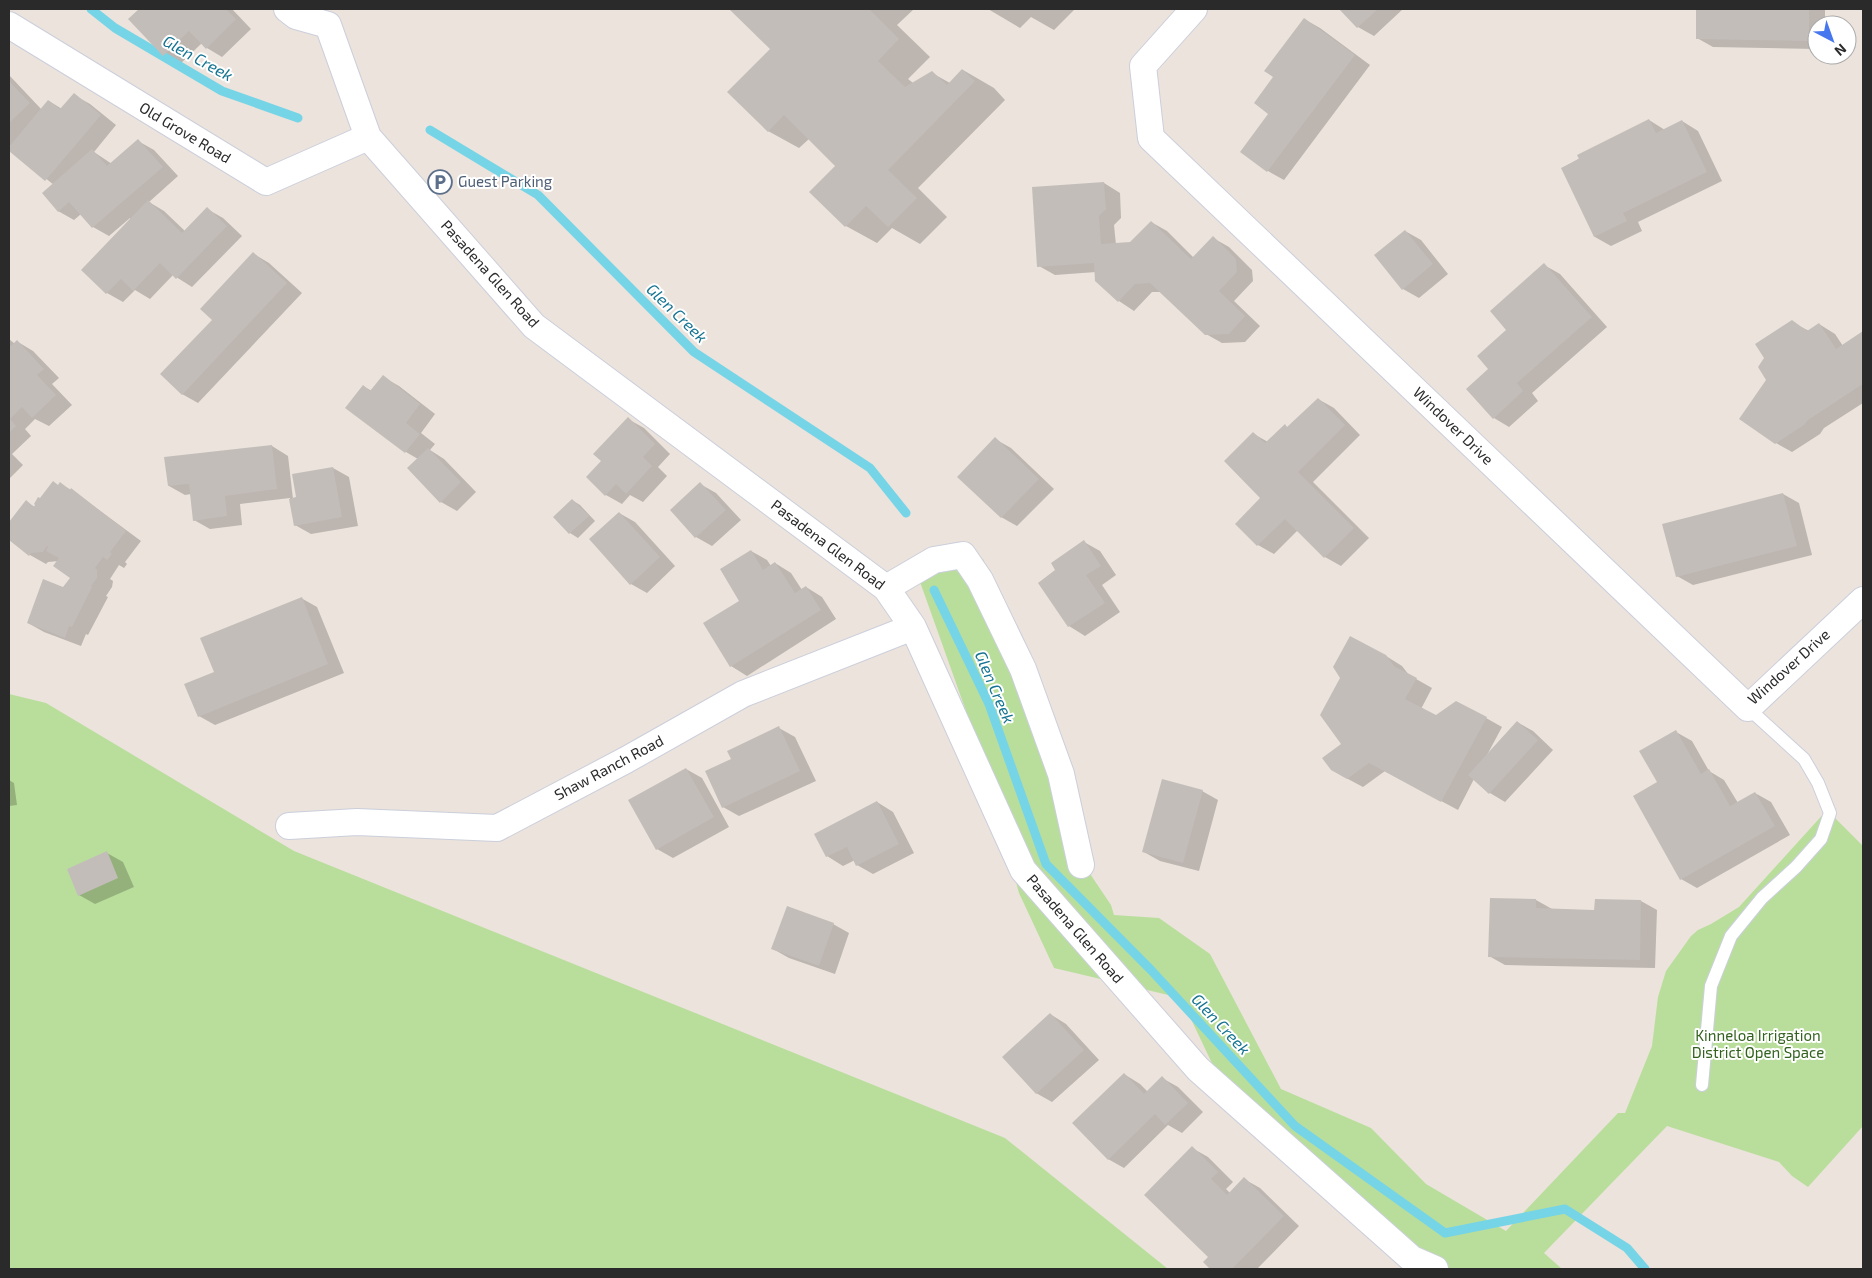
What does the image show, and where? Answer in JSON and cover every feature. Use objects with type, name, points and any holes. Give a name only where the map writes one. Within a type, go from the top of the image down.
[{"type":"street","name":"Pasadena Glen Road","points":[[287,9],[296,16],[325,17],[368,137],[534,326],[886,588],[914,627],[1022,870],[1198,1069],[1412,1259],[1435,1269]]},
{"type":"street","name":"Windover Drive","points":[[1194,9],[1143,66],[1151,138],[1748,708],[1863,600]]},
{"type":"street","name":"Old Grove Road","points":[[9,25],[266,182],[368,137]]},
{"type":"street","points":[[886,588],[934,560],[962,556],[980,580],[1023,669],[1061,774],[1081,864]]},
{"type":"street","name":"Shaw Ranch Road","points":[[289,826],[356,822],[497,828],[626,760],[743,694],[914,627]]},
{"type":"lane","points":[[1702,1085],[1711,986],[1731,936],[1762,898],[1796,867],[1821,839],[1830,813],[1818,783],[1804,760],[1748,708]]},
{"type":"green space","name":"Kinneloa Irrigation District Open Space","points":[[983,559],[1044,697],[1074,850],[1111,905],[1114,915],[1159,918],[1210,954],[1281,1089],[1371,1128],[1426,1184],[1506,1231],[1618,1113],[1625,1113],[1652,1046],[1658,997],[1666,971],[1691,936],[1698,930],[1739,907],[1827,810],[1863,846],[1863,1126],[1808,1187],[1792,1176],[1779,1162],[1667,1126],[1544,1253],[1562,1269],[1409,1269],[1239,1120],[1181,998],[1054,968],[1019,893],[976,739],[914,565]]},
{"type":"green space","points":[[9,694],[46,703],[294,851],[1005,1138],[1168,1269],[9,1269]]},
{"type":"building","points":[[139,9],[226,9],[236,19],[206,49],[189,31],[163,56],[128,19]]},
{"type":"building","points":[[729,9],[869,9],[899,39],[878,61],[905,87],[932,71],[947,85],[962,69],[975,81],[888,170],[917,198],[888,227],[866,206],[845,227],[809,192],[835,166],[784,115],[768,132],[727,92],[770,49]]},
{"type":"building","points":[[1339,9],[1378,9],[1357,28]]},
{"type":"building","points":[[1696,9],[1809,9],[1809,15],[1807,15],[1807,41],[1696,39]]},
{"type":"building","points":[[1304,18],[1355,55],[1267,172],[1240,152],[1268,114],[1254,103],[1273,77],[1264,71]]},
{"type":"building","points":[[9,81],[30,103],[9,123]]},
{"type":"building","points":[[74,93],[101,115],[45,181],[9,151],[9,147],[48,100],[60,109]]},
{"type":"building","points":[[1649,119],[1656,133],[1682,120],[1707,172],[1623,213],[1627,221],[1594,237],[1561,168],[1579,159],[1577,155]]},
{"type":"building","points":[[138,139],[163,167],[92,228],[69,202],[58,212],[42,193],[92,149],[107,166]]},
{"type":"building","points":[[1104,182],[1106,209],[1099,216],[1101,244],[1130,242],[1151,221],[1191,259],[1213,236],[1236,259],[1237,272],[1219,291],[1245,316],[1229,334],[1205,335],[1150,283],[1135,284],[1118,302],[1095,281],[1094,263],[1037,267],[1032,187]]},
{"type":"building","points":[[148,200],[182,233],[207,207],[227,226],[176,279],[160,263],[133,291],[121,279],[106,294],[81,270]]},
{"type":"building","points":[[1405,230],[1433,264],[1402,290],[1374,255]]},
{"type":"building","points":[[253,252],[287,283],[182,395],[160,374],[212,320],[200,309]]},
{"type":"building","points":[[1544,263],[1592,317],[1517,383],[1523,391],[1493,419],[1466,389],[1488,369],[1477,356],[1506,330],[1490,311]]},
{"type":"building","points":[[1792,320],[1807,331],[1819,323],[1836,349],[1863,331],[1863,386],[1861,385],[1775,444],[1739,419],[1766,380],[1758,367],[1764,358],[1755,344]]},
{"type":"building","points":[[17,340],[44,369],[37,375],[56,395],[32,418],[22,407],[10,419],[16,426],[9,433],[9,344],[11,346]]},
{"type":"building","points":[[383,375],[420,404],[406,423],[420,434],[405,453],[345,408],[363,385],[370,391]]},
{"type":"building","points":[[1318,398],[1345,425],[1298,472],[1354,528],[1324,558],[1285,519],[1257,546],[1235,524],[1260,498],[1224,461],[1253,432],[1265,443],[1285,424],[1287,427]]},
{"type":"building","points":[[628,417],[655,444],[643,457],[652,466],[626,494],[616,484],[605,496],[586,477],[601,461],[593,454]]},
{"type":"building","points":[[995,437],[1039,479],[1001,518],[957,477]]},
{"type":"building","points":[[272,445],[277,489],[225,496],[227,516],[193,521],[189,484],[168,486],[164,457]]},
{"type":"building","points":[[428,448],[461,482],[440,503],[407,468]]},
{"type":"building","points":[[333,467],[342,517],[294,526],[289,499],[296,497],[292,474]]},
{"type":"building","points":[[53,481],[58,485],[60,482],[70,490],[71,488],[126,531],[110,552],[112,554],[107,560],[103,557],[95,568],[97,570],[97,578],[91,586],[72,627],[69,626],[65,638],[27,623],[43,579],[63,587],[70,578],[53,566],[59,558],[46,551],[47,546],[43,552],[31,553],[29,556],[9,540],[9,522],[26,500],[34,507],[38,497],[40,498]]},
{"type":"building","points":[[700,482],[726,510],[695,538],[670,510]]},
{"type":"building","points":[[1783,493],[1797,546],[1676,577],[1662,524]]},
{"type":"building","points":[[572,499],[589,516],[569,534],[553,517]]},
{"type":"building","points":[[619,512],[660,557],[630,585],[589,539]]},
{"type":"building","points":[[1084,540],[1101,566],[1086,575],[1105,603],[1068,627],[1038,583],[1055,570],[1051,563]]},
{"type":"building","points":[[751,550],[763,570],[775,562],[795,593],[806,586],[821,610],[730,667],[703,623],[739,601],[720,569]]},
{"type":"building","points":[[302,597],[328,664],[198,717],[184,684],[214,672],[200,638]]},
{"type":"building","points":[[1350,636],[1386,655],[1394,666],[1417,678],[1405,699],[1436,715],[1456,701],[1487,717],[1441,802],[1369,763],[1347,779],[1331,770],[1322,758],[1341,744],[1320,715],[1340,678],[1333,667]]},
{"type":"building","points":[[1517,721],[1538,740],[1489,794],[1468,775]]},
{"type":"building","points":[[779,726],[800,771],[722,808],[705,771],[731,759],[727,751]]},
{"type":"building","points":[[1676,730],[1701,774],[1709,769],[1730,806],[1755,792],[1775,826],[1680,880],[1633,796],[1657,782],[1639,751]]},
{"type":"building","points":[[686,768],[714,817],[656,850],[628,800]]},
{"type":"building","points":[[1162,779],[1203,790],[1183,863],[1142,852]]},
{"type":"building","points":[[877,801],[899,844],[856,866],[847,847],[826,857],[814,834]]},
{"type":"building","points":[[107,851],[118,878],[78,896],[67,869]]},
{"type":"building","points":[[1490,898],[1536,899],[1536,908],[1594,910],[1595,899],[1641,900],[1640,960],[1488,957]]},
{"type":"building","points":[[787,906],[834,923],[819,966],[771,949]]},
{"type":"building","points":[[1050,1013],[1084,1050],[1036,1094],[1002,1057]]},
{"type":"building","points":[[1124,1073],[1144,1094],[1162,1076],[1188,1103],[1165,1125],[1155,1114],[1108,1160],[1072,1123]]},
{"type":"building","points":[[1192,1146],[1218,1172],[1211,1179],[1227,1195],[1244,1177],[1284,1216],[1232,1269],[1210,1269],[1203,1262],[1208,1257],[1144,1195]]},
{"type":"waterway","name":"Glen Creek","points":[[91,9],[115,28],[222,91],[298,118]]},
{"type":"waterway","name":"Glen Creek","points":[[430,130],[538,195],[694,352],[870,468],[906,513]]},
{"type":"waterway","name":"Glen Creek","points":[[934,590],[989,704],[1046,864],[1151,970],[1295,1126],[1445,1233],[1565,1209],[1627,1248],[1645,1269]]},
{"type":"place","name":"Guest Parking","points":[[440,182]]}]
